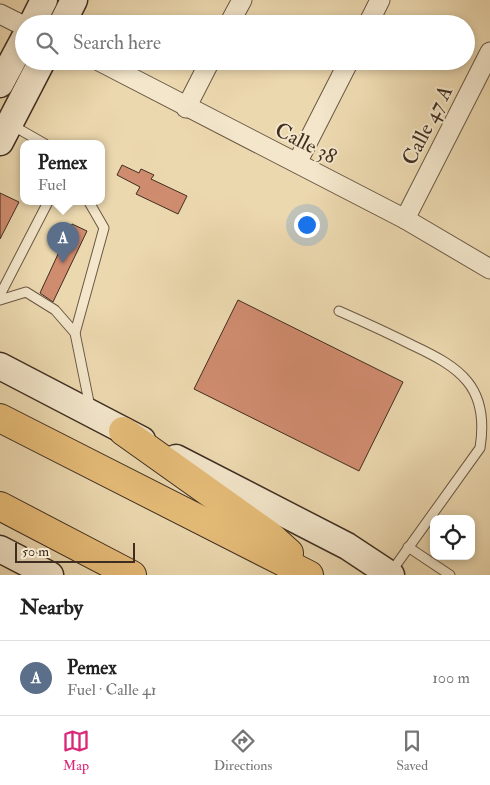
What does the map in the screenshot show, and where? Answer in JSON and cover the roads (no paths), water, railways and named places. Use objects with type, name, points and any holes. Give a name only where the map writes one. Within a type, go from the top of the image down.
[{"type":"highway","points":[[0,418],[309,575]]},
{"type":"highway","points":[[123,431],[269,535],[315,575]]},
{"type":"highway","points":[[0,506],[132,575]]},
{"type":"main road","points":[[36,15],[44,0]]},
{"type":"main road","points":[[66,15],[74,0]]},
{"type":"main road","points":[[0,84],[15,56]]},
{"type":"main road","points":[[3,128],[37,70]]},
{"type":"main road","points":[[0,366],[347,546],[390,575]]},
{"type":"main road","points":[[0,549],[50,575]]},
{"type":"street","points":[[234,15],[242,0]]},
{"type":"street","points":[[372,15],[380,0]]},
{"type":"street","points":[[0,14],[15,22]]},
{"type":"street","name":"Calle 47 A","points":[[405,219],[490,52]]},
{"type":"street","name":"Calle 38","points":[[116,70],[186,108],[405,219],[490,269]]},
{"type":"street","points":[[186,108],[205,70]]},
{"type":"street","points":[[297,163],[344,70]]},
{"type":"lane","points":[[3,128],[34,140]]},
{"type":"lane","points":[[0,295],[46,205]]},
{"type":"lane","points":[[91,205],[104,228],[75,333],[92,415]]},
{"type":"lane","points":[[0,300],[26,292],[55,310],[75,333]]},
{"type":"lane","points":[[339,311],[460,367],[484,393],[490,412],[487,432],[480,448],[408,547],[390,575]]},
{"type":"lane","points":[[408,547],[450,575]]},
{"type":"place","name":"Pemex","points":[[63,263]]}]
